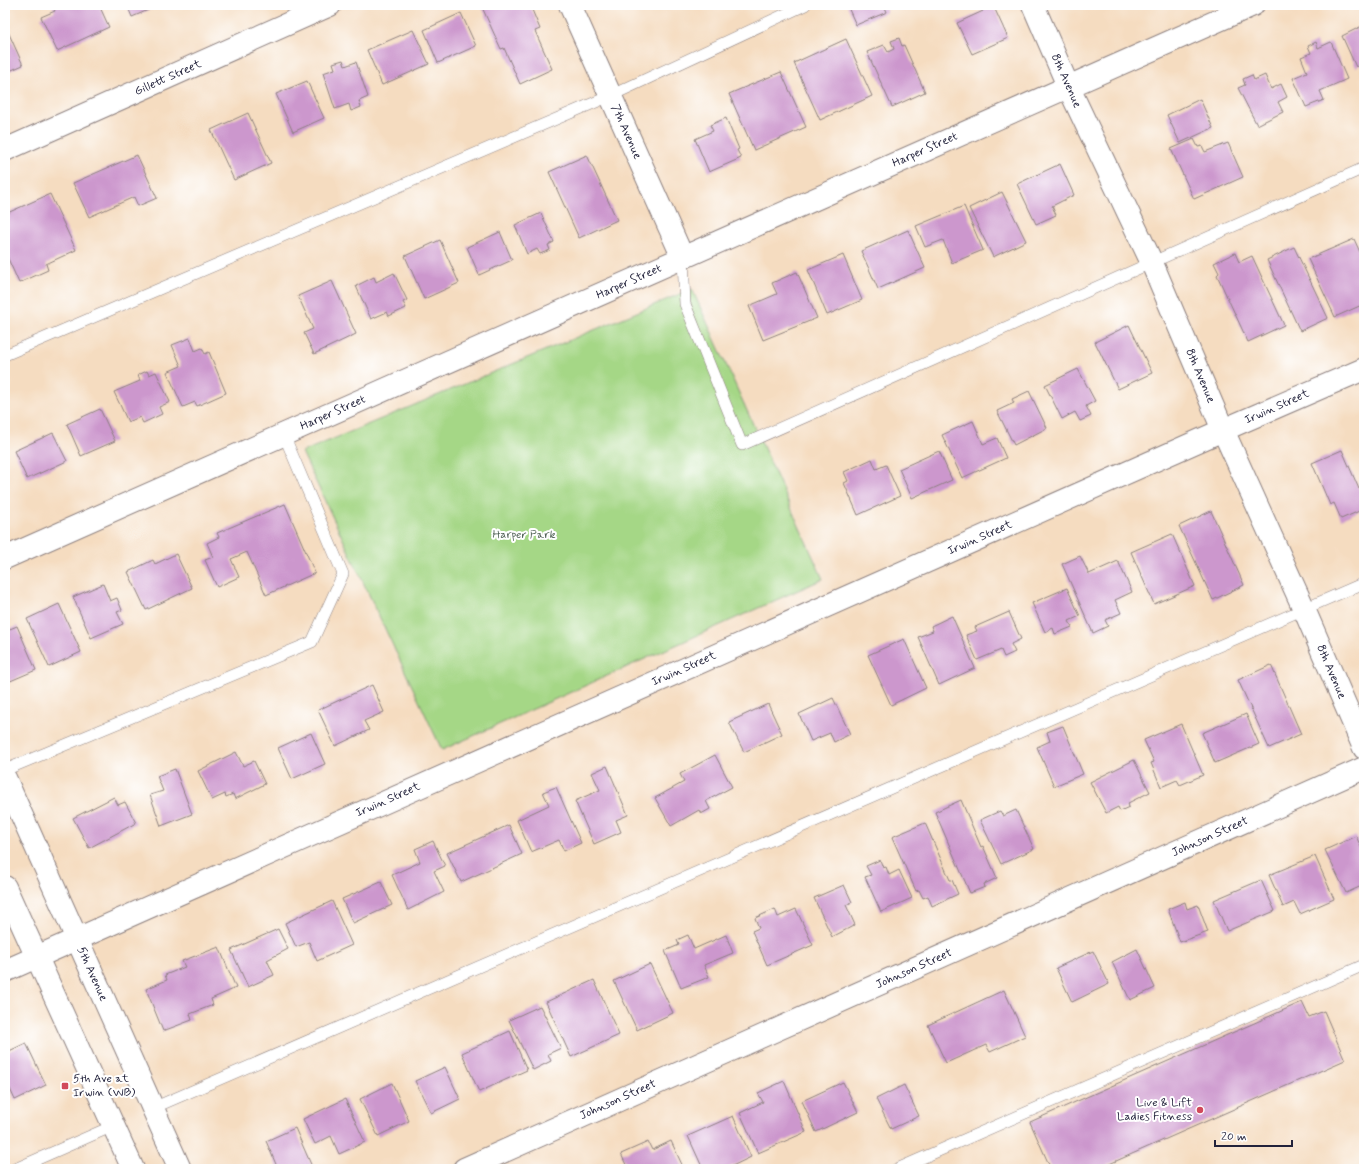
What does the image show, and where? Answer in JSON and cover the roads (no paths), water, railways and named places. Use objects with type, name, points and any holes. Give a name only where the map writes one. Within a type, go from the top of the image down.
[{"type":"street","name":"Gillett Street","points":[[5,150],[330,5]]},
{"type":"street","name":"7th Avenue","points":[[570,5],[682,258]]},
{"type":"street","name":"8th Avenue","points":[[1033,5],[1068,86],[1152,263],[1223,430],[1304,609],[1364,748]]},
{"type":"street","name":"Harper Street","points":[[5,558],[1253,5]]},
{"type":"street","name":"Irwin Street","points":[[5,971],[76,938],[1364,369]]},
{"type":"street","name":"Johnson Street","points":[[464,1169],[1364,768]]},
{"type":"street","name":"5th Avenue","points":[[5,778],[180,1169]]},
{"type":"street","points":[[5,887],[133,1169]]},
{"type":"lane","points":[[5,355],[610,96],[805,5]]},
{"type":"lane","points":[[682,258],[685,304],[742,444],[1364,168]]},
{"type":"lane","points":[[5,770],[312,642],[343,574],[284,435]]},
{"type":"lane","points":[[153,1108],[1364,583]]},
{"type":"lane","points":[[897,1169],[1364,965]]},
{"type":"lane","points":[[15,1169],[113,1126]]},
{"type":"place","name":"5th Ave at Irwin (WB)","points":[[65,1086]]},
{"type":"place","name":"Live & Lift Ladies Fitness","points":[[1200,1110]]},
{"type":"park label","name":"Harper Park","points":[[524,535]]}]
